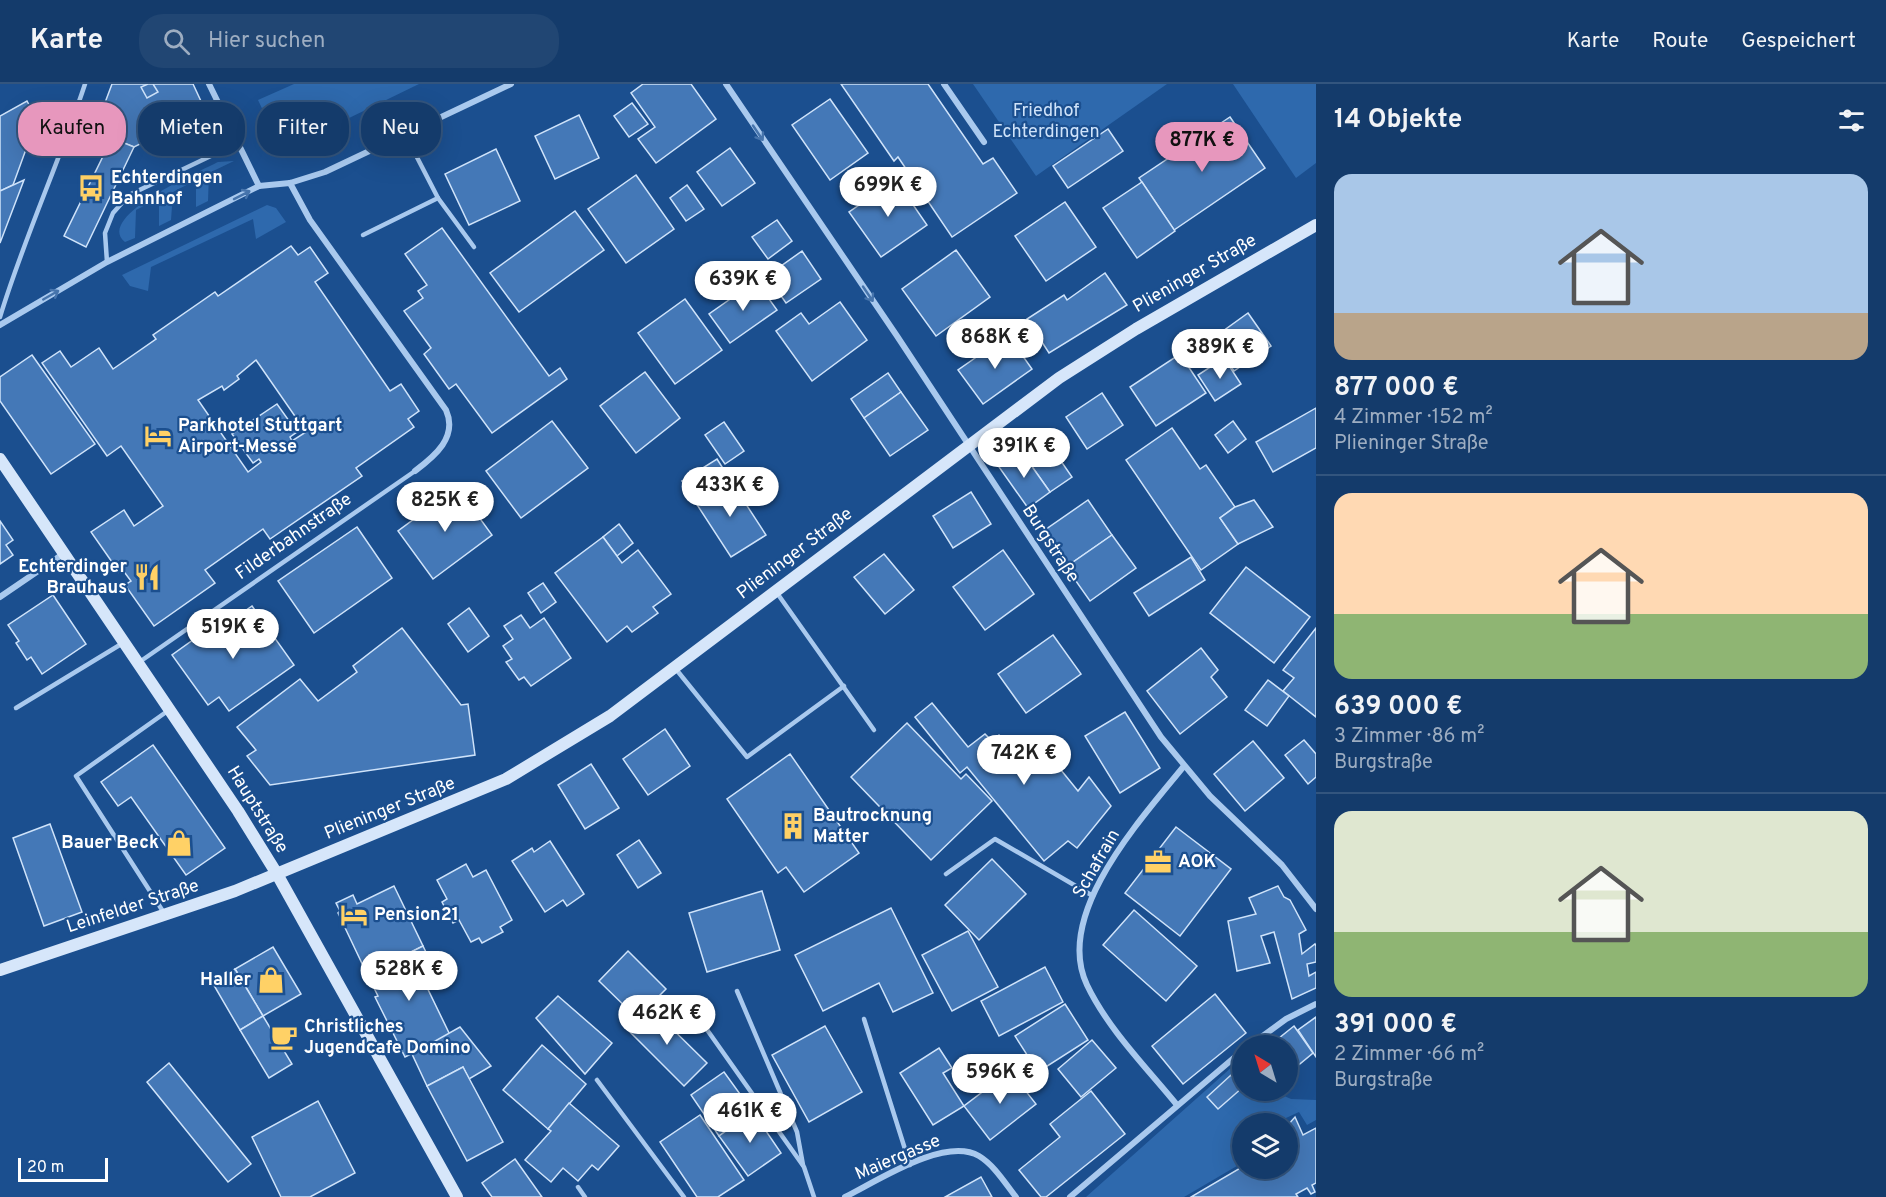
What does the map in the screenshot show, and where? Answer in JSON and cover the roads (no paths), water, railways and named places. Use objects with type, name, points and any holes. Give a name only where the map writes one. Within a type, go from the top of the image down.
[{"type":"main road","name":"Plieninger Straße","points":[[277,874],[506,779],[610,716],[968,444],[1059,378],[1136,329],[1316,225]]},
{"type":"main road","name":"Hauptstraße","points":[[0,459],[238,811],[277,874],[457,1197]]},
{"type":"main road","name":"Leinfelder Straße","points":[[0,970],[165,916],[277,874]]},
{"type":"street","points":[[209,84],[218,102]]},
{"type":"street","points":[[441,117],[511,84]]},
{"type":"street","name":"Burgstraße","points":[[726,84],[968,444],[1116,671],[1184,766],[1210,796],[1282,866],[1316,909]]},
{"type":"street","points":[[944,84],[984,142]]},
{"type":"street","points":[[0,325],[107,262],[259,186],[290,183],[325,172],[361,155]]},
{"type":"street","points":[[244,156],[259,186]]},
{"type":"street","name":"Filderbahnstraße","points":[[290,183],[310,220],[446,410],[451,421],[449,435],[430,459],[415,471]]},
{"type":"street","points":[[0,597],[63,554]]},
{"type":"street","name":"Schafrain","points":[[1177,1105],[1101,1010],[1086,983],[1079,956],[1081,934],[1093,896],[1116,856],[1184,766]]},
{"type":"street","points":[[1264,1035],[1286,1019],[1316,1004]]},
{"type":"street","points":[[1070,1197],[1232,1059]]},
{"type":"street","name":"Maiergasse","points":[[845,1197],[942,1152],[968,1151],[992,1166],[1016,1197]]},
{"type":"lane","points":[[0,317],[14,272],[67,138],[85,84]]},
{"type":"lane","points":[[107,262],[105,233],[113,213],[129,195],[211,156]]},
{"type":"lane","points":[[416,156],[438,198],[474,247]]},
{"type":"lane","points":[[363,235],[438,198]]},
{"type":"lane","name":"Filderbahnstraße","points":[[137,663],[415,471]]},
{"type":"lane","points":[[776,591],[874,730]]},
{"type":"lane","points":[[16,708],[123,643]]},
{"type":"lane","points":[[675,668],[747,757],[844,686]]},
{"type":"lane","points":[[165,916],[76,776],[169,710]]},
{"type":"lane","points":[[946,874],[995,839],[1093,896]]},
{"type":"lane","points":[[737,991],[797,1132],[804,1167],[814,1197]]},
{"type":"lane","points":[[698,1017],[804,1167]]},
{"type":"lane","points":[[864,1018],[910,1165]]},
{"type":"lane","points":[[597,1080],[684,1197]]},
{"type":"lane","points":[[578,1187],[585,1197]]},
{"type":"place","name":"Echterdingen Bahnhof","points":[[91,188]]},
{"type":"place","name":"Parkhotel Stuttgart Airport-Messe","points":[[158,436]]},
{"type":"place","name":"Echterdinger Brauhaus","points":[[147,577]]},
{"type":"place","name":"Bautrocknung Matter","points":[[793,826]]},
{"type":"place","name":"Bauer Beck","points":[[179,843]]},
{"type":"place","name":"AOK","points":[[1158,862]]},
{"type":"place","name":"Pension21","points":[[354,915]]},
{"type":"place","name":"Haller","points":[[271,980]]},
{"type":"place","name":"Christliches Jugendcafe Domino","points":[[284,1037]]},
{"type":"park label","name":"Friedhof Echterdingen","points":[[1046,121]]}]
